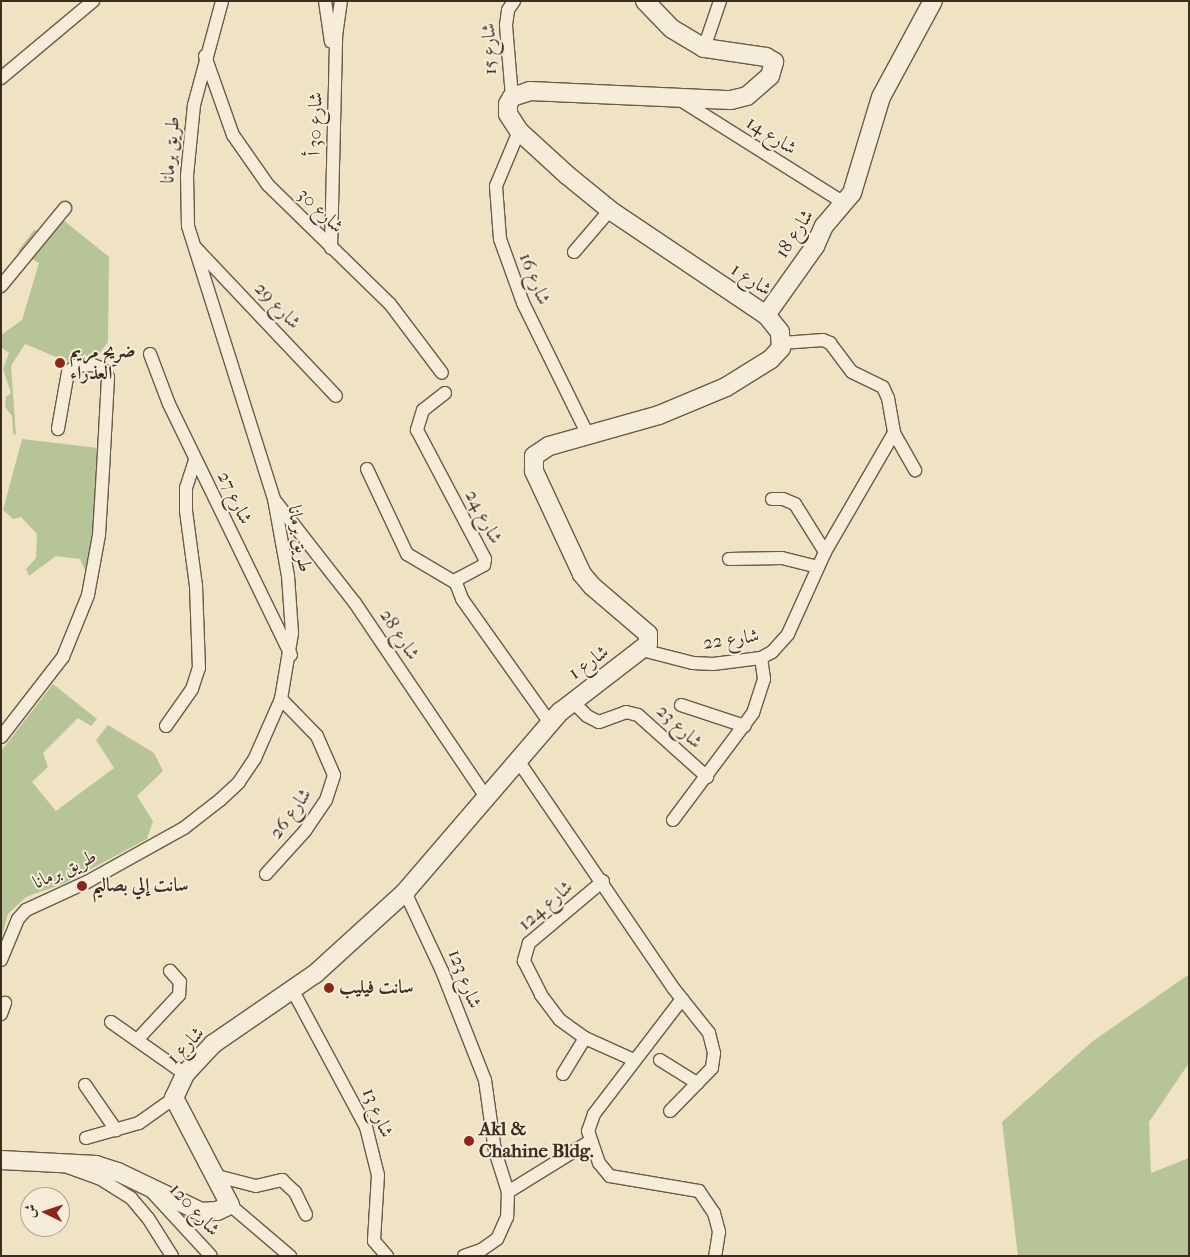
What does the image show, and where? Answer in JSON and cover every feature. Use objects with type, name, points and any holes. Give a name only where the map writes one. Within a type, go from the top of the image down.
[{"type":"street","points":[[1,78],[93,1]]},
{"type":"street","name":"طريق برمانا","points":[[1,960],[18,919],[26,910],[88,882],[184,828],[220,800],[239,782],[255,758],[281,699],[291,656],[288,576],[274,499],[240,383],[191,243],[186,176],[194,105],[205,56],[222,1]]},
{"type":"street","points":[[325,1],[335,72]]},
{"type":"street","name":"شارع 30 أ","points":[[331,248],[335,72],[341,1]]},
{"type":"street","points":[[512,97],[530,91],[713,101],[746,96],[765,82],[774,67],[774,62],[766,57],[704,48],[672,29],[645,1]]},
{"type":"street","points":[[704,48],[720,1]]},
{"type":"street","name":"شارع 18","points":[[766,315],[815,246],[824,226],[857,184],[870,125],[881,97],[933,1]]},
{"type":"street","name":"شارع 15","points":[[509,4],[506,39],[512,97]]},
{"type":"street","name":"شارع 30","points":[[205,56],[233,135],[247,157],[278,198],[390,304],[442,373]]},
{"type":"street","name":"شارع 1","points":[[512,97],[508,104],[508,114],[519,131],[610,210],[766,315],[780,332],[782,343]]},
{"type":"street","name":"شارع 14","points":[[679,99],[844,202]]},
{"type":"street","name":"شارع 16","points":[[519,131],[496,186],[500,239],[523,303],[587,433]]},
{"type":"street","points":[[1,286],[65,208]]},
{"type":"street","points":[[574,252],[610,210]]},
{"type":"street","name":"شارع 29","points":[[191,243],[336,396]]},
{"type":"street","points":[[642,650],[648,644],[648,634],[592,586],[582,574],[534,471],[534,456],[549,446],[587,433],[692,403],[771,360],[782,343],[823,340],[830,343],[852,372],[878,383],[886,392],[894,434],[915,470]]},
{"type":"street","name":"شارع 27","points":[[150,354],[196,460],[291,656]]},
{"type":"street","points":[[1,737],[63,657],[88,594],[99,534],[103,470],[108,377],[101,368],[93,365],[75,366],[68,372],[58,429]]},
{"type":"street","name":"شارع 24","points":[[445,393],[423,410],[417,430],[485,559],[484,565],[458,579],[456,583]]},
{"type":"street","name":"شارع 22","points":[[642,650],[693,663],[761,658],[772,652],[788,634],[825,552],[894,434]]},
{"type":"street","points":[[166,726],[192,689],[199,668],[196,586],[186,511],[186,488],[196,460]]},
{"type":"street","points":[[367,469],[407,554],[456,583],[466,605],[550,723]]},
{"type":"street","name":"شارع 28","points":[[274,499],[356,603],[486,797]]},
{"type":"street","points":[[772,499],[784,499],[795,504],[825,552]]},
{"type":"street","points":[[729,559],[782,558],[818,567]]},
{"type":"street","name":"شارع 1","points":[[174,1098],[185,1074],[213,1044],[293,991],[406,892],[517,759],[550,723],[572,701],[642,650]]},
{"type":"street","points":[[673,820],[745,726],[762,690],[761,658]]},
{"type":"street","name":"شارع 26","points":[[266,874],[305,831],[326,800],[334,775],[317,736],[281,699]]},
{"type":"street","name":"شارع 23","points":[[572,701],[587,716],[599,722],[626,712],[638,715],[707,777]]},
{"type":"street","points":[[681,705],[745,726]]},
{"type":"street","points":[[517,759],[603,881],[682,1000],[709,1033],[712,1043],[712,1068],[670,1112]]},
{"type":"street","name":"شارع 124","points":[[603,881],[529,943],[524,952],[524,961],[541,995],[560,1020],[585,1038],[634,1060]]},
{"type":"street","name":"شارع 123","points":[[406,892],[442,971],[485,1080],[495,1151],[508,1192]]},
{"type":"street","points":[[137,1040],[179,995],[180,982],[170,971]]},
{"type":"street","name":"شارع 13","points":[[293,991],[366,1127],[378,1175],[374,1242],[387,1256]]},
{"type":"street","points":[[682,1000],[634,1060],[590,1120],[589,1142],[604,1172],[610,1176],[699,1191],[714,1213],[719,1232],[715,1256]]},
{"type":"street","points":[[111,1022],[185,1074]]},
{"type":"street","points":[[563,1074],[585,1038]]},
{"type":"street","points":[[660,1060],[697,1083]]},
{"type":"street","points":[[85,1084],[116,1130]]},
{"type":"street","points":[[86,1138],[139,1123],[174,1098],[217,1176],[230,1205],[290,1255]]},
{"type":"street","points":[[467,1255],[489,1246],[502,1230],[509,1203],[508,1192],[589,1142]]},
{"type":"street","points":[[1,1160],[96,1166],[118,1172],[149,1189],[201,1212],[217,1212],[230,1205]]},
{"type":"street","points":[[59,1164],[99,1178],[131,1198],[148,1218],[172,1256]]},
{"type":"street","points":[[217,1176],[256,1186],[282,1180],[295,1192],[306,1215]]},
{"type":"street","name":"شارع 120","points":[[149,1189],[211,1256]]},
{"type":"green space","points":[[57,215],[109,257],[108,342],[87,370],[25,344],[11,366],[16,435],[13,434],[12,416],[5,407],[6,397],[11,393],[3,369],[9,353],[1,347],[1,335],[22,320],[39,263],[18,251],[34,230],[41,232]]},
{"type":"green space","points":[[22,439],[98,448],[92,572],[84,568],[80,559],[56,556],[29,576],[26,569],[36,558],[37,534],[21,517],[13,519],[3,510]]},
{"type":"green space","points":[[53,684],[97,719],[91,726],[78,718],[43,753],[48,767],[32,782],[56,811],[114,768],[96,740],[108,725],[154,753],[163,771],[137,796],[153,821],[147,839],[65,883],[26,897],[8,914],[1,939],[1,751]]},
{"type":"green space","points":[[1188,975],[1189,1063],[1149,1122],[1151,1173],[1189,1158],[1189,1256],[1018,1256],[1002,1122],[1093,1041]]},
{"type":"place","name":"ضريح مريم العذراء","points":[[60,363]]},
{"type":"place","name":"سانت إلي بصاليم","points":[[82,886]]},
{"type":"place","name":"سانت فيليب","points":[[329,988]]},
{"type":"place","name":"Akl & Chahine Bldg.","points":[[469,1141]]}]
